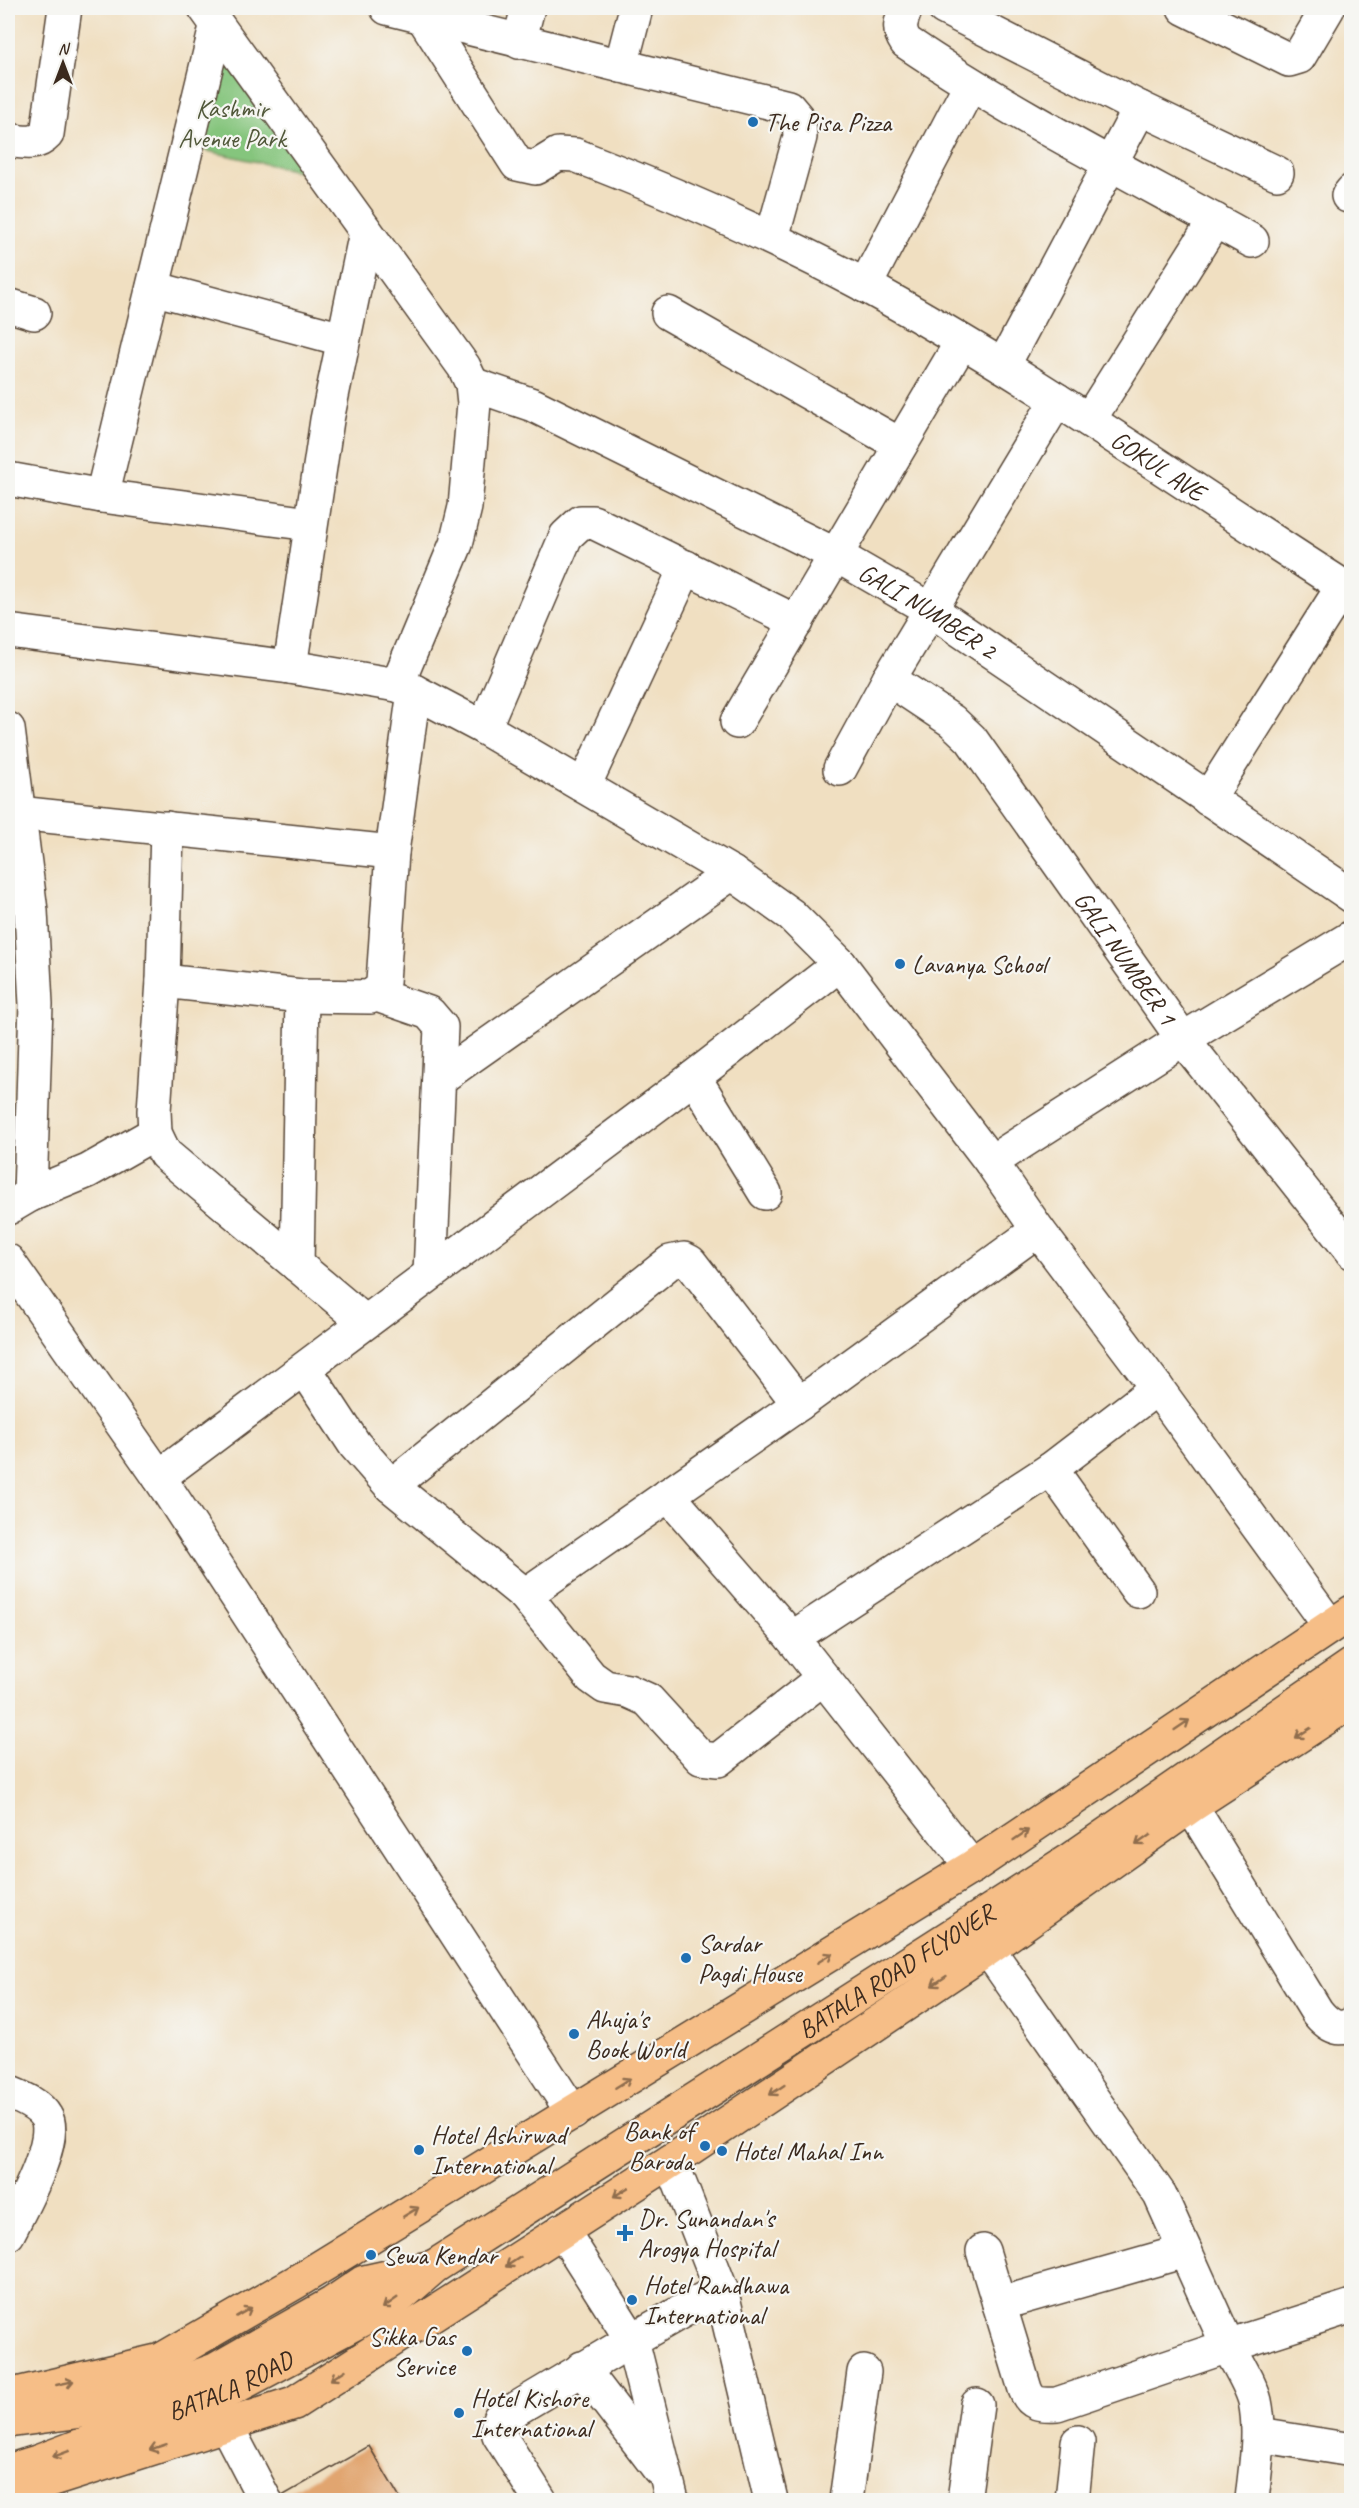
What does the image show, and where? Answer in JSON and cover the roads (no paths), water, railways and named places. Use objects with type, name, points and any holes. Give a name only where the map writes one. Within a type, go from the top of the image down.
[{"type":"main road","points":[[8,2396],[161,2360],[312,2273],[972,1867],[1341,1619]]},
{"type":"main road","name":"BATALA ROAD FLYOVER","points":[[435,2266],[1059,1867],[1352,1665]]},
{"type":"main road","points":[[8,2493],[294,2403],[671,2161],[988,1949],[1191,1806],[1352,1701]]},
{"type":"main road","points":[[8,2464],[20,2437],[8,2421],[82,2411],[148,2394],[214,2370],[333,2303],[364,2282],[435,2266]]},
{"type":"main road","name":"BATALA ROAD","points":[[8,2471],[37,2463],[233,2388],[391,2304],[435,2266]]},
{"type":"main road","points":[[312,2273],[333,2303]]},
{"type":"street","points":[[8,140],[30,144],[47,134],[65,8]]},
{"type":"street","points":[[387,8],[777,103],[794,112],[799,120],[800,136],[772,238]]},
{"type":"street","points":[[519,42],[528,8]]},
{"type":"street","points":[[621,66],[636,8]]},
{"type":"street","points":[[906,8],[900,24],[900,34],[906,42],[970,85],[1110,166],[1252,241]]},
{"type":"street","points":[[944,8],[1140,108],[1277,173]]},
{"type":"street","points":[[1184,8],[1289,60],[1299,57],[1328,8]]},
{"type":"street","points":[[163,981],[302,996],[370,997],[383,982],[405,688],[456,544],[465,507],[474,403],[472,384],[464,367],[210,17]]},
{"type":"street","points":[[102,496],[153,288],[210,17]]},
{"type":"street","name":"GOKUL AVE","points":[[424,18],[517,164],[535,168],[558,154],[575,155],[667,190],[772,238],[865,286],[1003,366],[1347,589]]},
{"type":"street","points":[[865,286],[970,85]]},
{"type":"street","points":[[1003,366],[1140,108]]},
{"type":"street","points":[[1089,420],[1215,220]]},
{"type":"street","points":[[290,667],[310,524],[342,339],[366,232]]},
{"type":"street","points":[[153,288],[342,339]]},
{"type":"street","points":[[668,313],[899,444]]},
{"type":"street","points":[[737,722],[899,444],[961,343]]},
{"type":"street","name":"GALI NUMBER 2","points":[[472,384],[533,405],[834,554],[931,610],[1352,896]]},
{"type":"street","points":[[840,769],[889,679],[1057,400]]},
{"type":"street","points":[[8,479],[102,496],[310,524]]},
{"type":"street","points":[[484,728],[566,536],[581,522],[593,522],[797,622]]},
{"type":"street","points":[[584,786],[686,567]]},
{"type":"street","points":[[1208,799],[1347,589]]},
{"type":"street","points":[[8,631],[290,667],[405,688],[484,728],[732,873],[791,915],[840,964],[991,1162],[1038,1230],[1157,1388],[1341,1619]]},
{"type":"street","name":"GALI NUMBER 1","points":[[889,679],[952,721],[970,739],[1183,1038],[1352,1252]]},
{"type":"street","points":[[8,729],[12,812],[31,911],[36,1004],[19,1202],[88,1171],[155,1133]]},
{"type":"street","points":[[12,812],[392,852]]},
{"type":"street","points":[[167,828],[163,981],[155,1133],[165,1154],[364,1322]]},
{"type":"street","points":[[439,1079],[732,873]]},
{"type":"street","points":[[991,1162],[1183,1038],[1352,937]]},
{"type":"street","points":[[159,1477],[694,1077],[840,964]]},
{"type":"street","points":[[374,994],[429,1013],[438,1020],[441,1027],[430,1273]]},
{"type":"street","points":[[297,1265],[302,996]]},
{"type":"street","points":[[694,1077],[765,1192]]},
{"type":"street","points":[[525,1595],[800,1404],[1038,1230]]},
{"type":"street","points":[[391,1486],[670,1262],[677,1260],[690,1262],[800,1404]]},
{"type":"street","points":[[8,1261],[159,1477],[573,2113]]},
{"type":"street","points":[[305,1369],[356,1445],[391,1486],[525,1595],[591,1677],[605,1687],[628,1691],[648,1700],[706,1760],[718,1760],[823,1678]]},
{"type":"street","points":[[792,1638],[1051,1469],[1157,1388]]},
{"type":"street","points":[[1051,1469],[1138,1591]]},
{"type":"street","points":[[668,1495],[792,1638],[972,1867]]},
{"type":"street","points":[[1191,1806],[1317,2012],[1326,2023],[1336,2027],[1352,2024]]},
{"type":"street","points":[[988,1949],[1160,2194],[1254,2400],[1258,2435],[1252,2500]]},
{"type":"street","points":[[8,2092],[35,2105],[46,2115],[50,2124],[44,2153],[8,2234]]},
{"type":"street","points":[[671,2161],[722,2289],[771,2500]]},
{"type":"street","points":[[562,2230],[632,2340],[669,2490]]},
{"type":"street","points":[[983,2251],[1025,2389],[1029,2399],[1036,2403],[1057,2404],[1352,2306]]},
{"type":"street","points":[[999,2304],[1185,2251]]},
{"type":"street","points":[[540,2500],[499,2434],[500,2419],[582,2368],[722,2289]]},
{"type":"street","points":[[582,2368],[669,2490]]},
{"type":"street","points":[[846,2500],[864,2372]]},
{"type":"street","points":[[964,2500],[977,2405]]},
{"type":"street","points":[[226,2425],[265,2500]]},
{"type":"street","points":[[1258,2435],[1352,2450]]},
{"type":"street","points":[[1072,2500],[1078,2442]]},
{"type":"place","name":"The Pisa Pizza","points":[[753,122]]},
{"type":"place","name":"Lavanya School","points":[[900,964]]},
{"type":"place","name":"Sardar Pagdi House","points":[[686,1958]]},
{"type":"place","name":"Ahuja's Book World","points":[[574,2034]]},
{"type":"place","name":"Bank of Baroda","points":[[705,2146]]},
{"type":"place","name":"Hotel Ashirwad International","points":[[419,2150]]},
{"type":"place","name":"Hotel Mahal Inn","points":[[722,2151]]},
{"type":"place","name":"Dr. Sunandan's Arogya Hospital","points":[[625,2233]]},
{"type":"place","name":"Sewa Kendar","points":[[371,2255]]},
{"type":"place","name":"Hotel Randhawa International","points":[[632,2300]]},
{"type":"place","name":"Sikka Gas Service","points":[[467,2351]]},
{"type":"place","name":"Hotel Kishore International","points":[[459,2413]]},
{"type":"park label","name":"Kashmir Avenue Park","points":[[232,123]]}]
